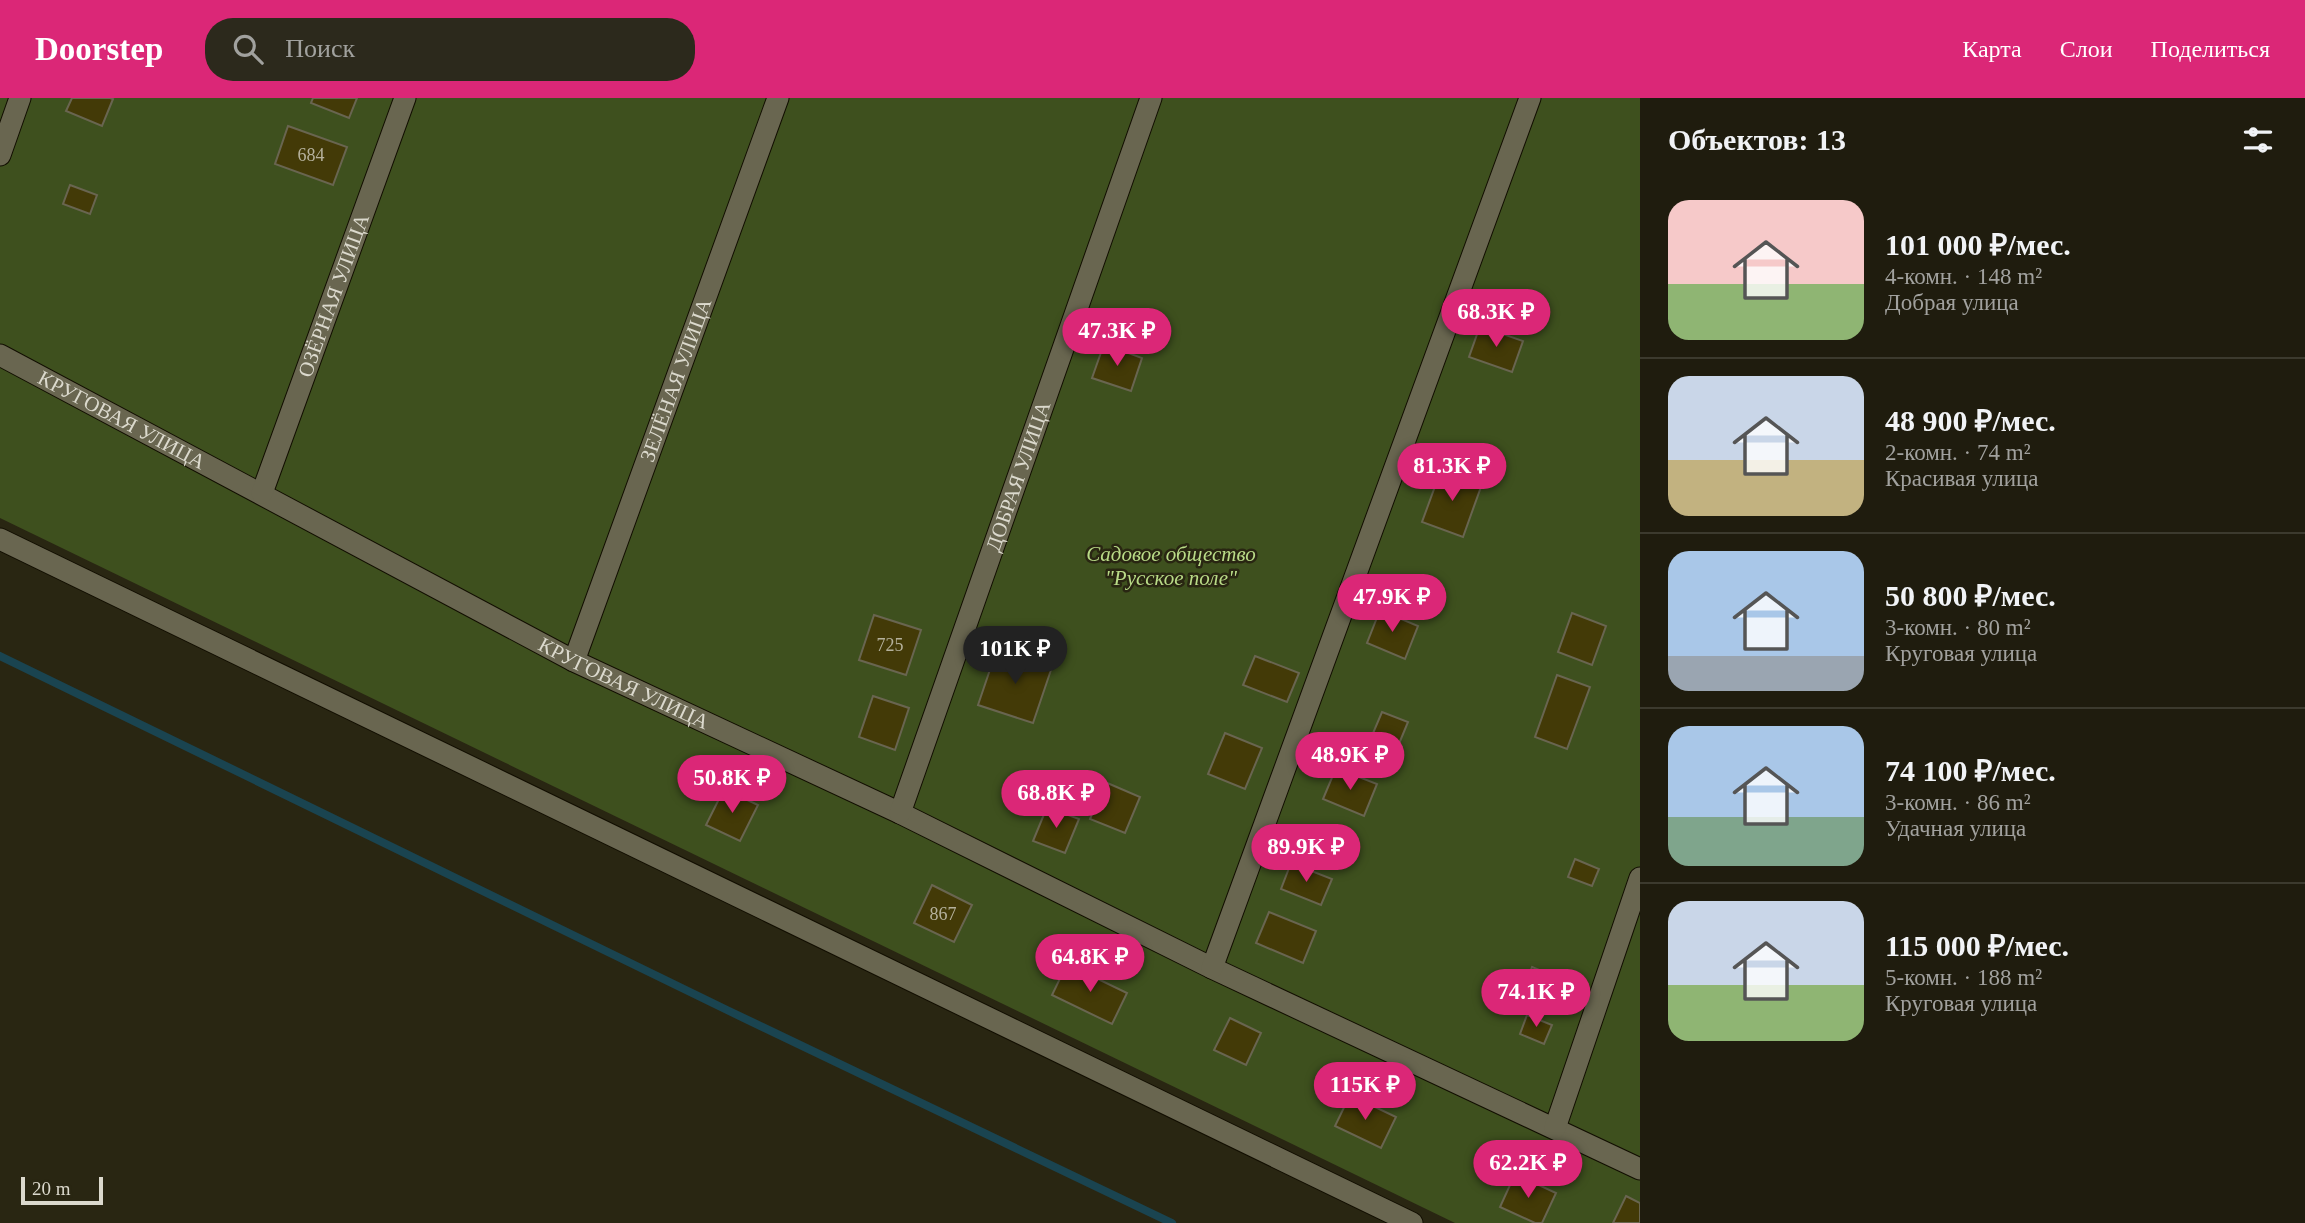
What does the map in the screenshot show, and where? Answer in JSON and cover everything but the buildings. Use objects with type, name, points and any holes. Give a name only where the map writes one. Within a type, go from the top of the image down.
[{"type":"street","points":[[0,155],[20,98]]},
{"type":"street","name":"ОЗЁРНАЯ УЛИЦА","points":[[262,493],[405,98]]},
{"type":"street","name":"ЗЕЛЁНАЯ УЛИЦА","points":[[574,661],[778,98]]},
{"type":"street","name":"ДОБРАЯ УЛИЦА","points":[[900,813],[1151,98]]},
{"type":"street","points":[[1212,968],[1531,98]]},
{"type":"street","name":"КРУГОВАЯ УЛИЦА","points":[[0,355],[574,661],[900,813],[1212,968],[1640,1169]]},
{"type":"street","points":[[0,539],[1412,1223]]},
{"type":"street","points":[[1555,1128],[1640,877]]},
{"type":"green space","name":"Садовое общество \"Русское поле\"","points":[[0,98],[1640,98],[1640,1223],[1455,1223],[0,518]]},
{"type":"waterway","points":[[0,656],[1172,1223]]}]
